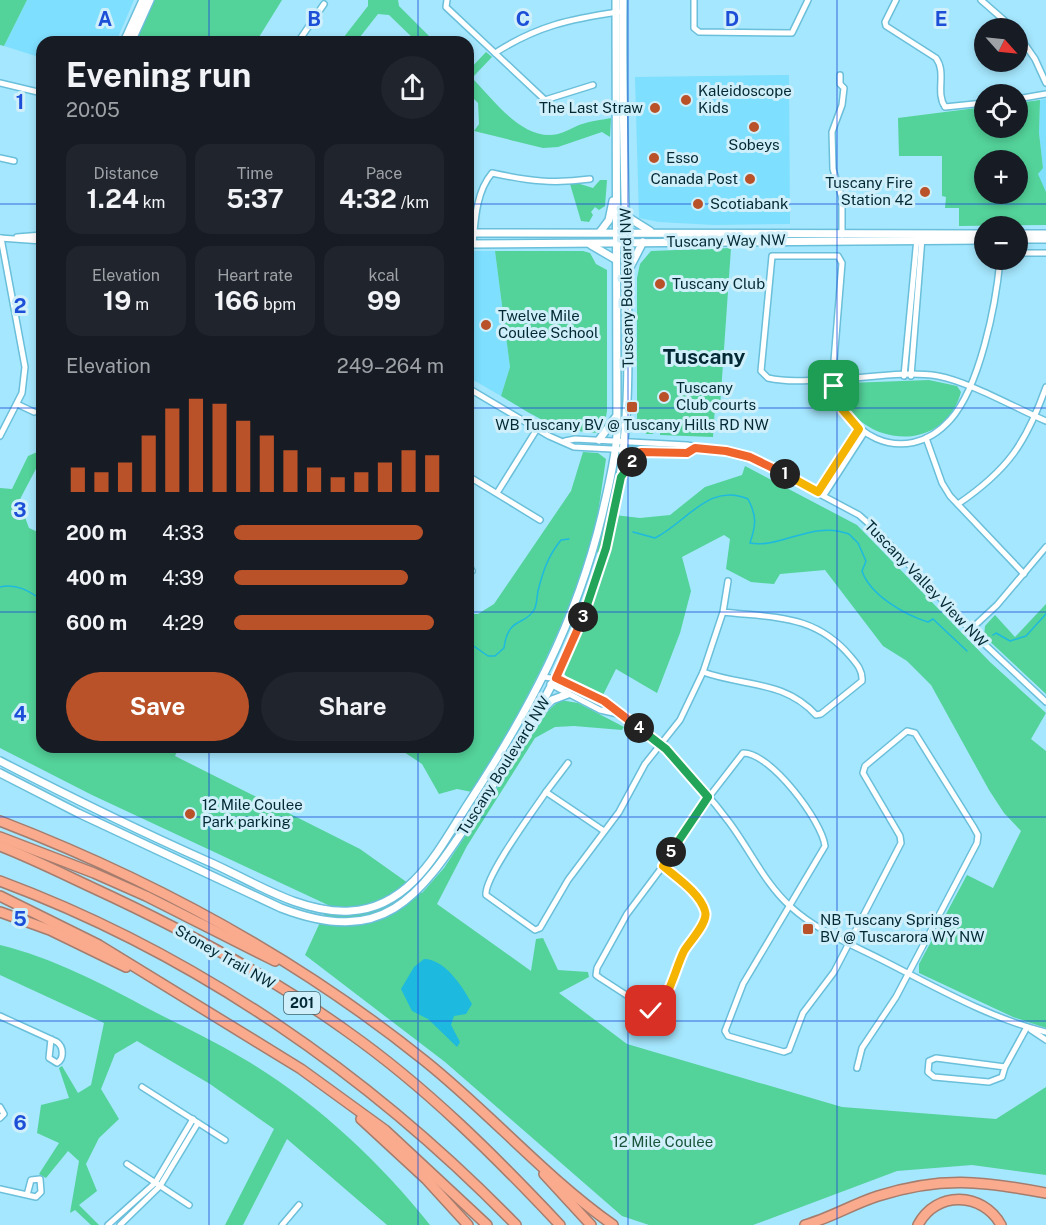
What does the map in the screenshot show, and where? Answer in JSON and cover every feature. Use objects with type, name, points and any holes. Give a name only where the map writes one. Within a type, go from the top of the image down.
[{"type":"highway","points":[[0,821],[56,843],[177,899],[289,963],[317,982],[425,1061],[476,1104],[531,1158],[591,1225]]},
{"type":"highway","points":[[0,837],[136,891],[317,982]]},
{"type":"highway","name":"Stoney Trail NW","points":[[0,846],[173,927],[249,969],[349,1032],[456,1122],[501,1164],[560,1225]]},
{"type":"highway","name":"Stoney Trail NW","points":[[0,881],[118,932],[187,969],[279,1025],[373,1094],[423,1135],[516,1225]]},
{"type":"highway","points":[[0,896],[77,933],[193,1001],[324,1085],[385,1130],[487,1225]]},
{"type":"highway","points":[[0,912],[59,935],[193,1001]]},
{"type":"highway","points":[[324,1085],[426,1179],[468,1225]]},
{"type":"highway","points":[[531,1158],[613,1225]]},
{"type":"highway","points":[[426,1179],[462,1225]]},
{"type":"highway","points":[[805,1225],[876,1197],[931,1183],[969,1181],[1046,1193]]},
{"type":"highway","points":[[918,1225],[924,1215],[936,1205],[961,1199],[985,1206],[1001,1225]]},
{"type":"street","points":[[127,36],[143,0]]},
{"type":"street","points":[[134,36],[150,0]]},
{"type":"street","points":[[447,0],[446,7],[545,100],[593,85]]},
{"type":"street","name":"Tuscany Boulevard NW","points":[[0,773],[78,813],[281,908],[315,919],[346,923],[388,913],[419,891],[447,856],[536,716],[556,678],[597,579],[621,477],[626,442],[627,275],[620,12],[616,0]]},
{"type":"street","name":"Tuscany Boulevard NW","points":[[0,761],[87,806],[296,902],[319,909],[352,911],[373,907],[401,894],[426,867],[514,734],[544,677],[575,605],[597,535],[616,450],[615,232],[620,12],[623,0]]},
{"type":"street","points":[[694,0],[694,28],[699,32],[792,33],[808,0]]},
{"type":"street","points":[[896,0],[885,22],[886,26],[936,58],[941,64],[940,95],[945,107],[974,104]]},
{"type":"street","points":[[981,0],[1002,18]]},
{"type":"street","points":[[302,36],[324,4]]},
{"type":"street","points":[[495,53],[516,40],[549,25],[620,12]]},
{"type":"street","points":[[1028,48],[1046,83]]},
{"type":"street","points":[[840,75],[840,84],[844,88],[842,105],[832,132],[833,169],[842,198],[842,236]]},
{"type":"street","points":[[0,83],[36,92]]},
{"type":"street","points":[[1028,97],[1046,94]]},
{"type":"street","points":[[0,158],[14,161]]},
{"type":"street","points":[[474,221],[484,182],[492,173],[534,182],[556,183],[590,179]]},
{"type":"street","points":[[600,232],[609,220],[616,187]]},
{"type":"street","points":[[626,216],[652,232]]},
{"type":"street","name":"Tuscany Way NW","points":[[474,233],[652,232],[974,240]]},
{"type":"street","points":[[1028,234],[1046,234]]},
{"type":"street","name":"Tuscany Way NW","points":[[919,238],[974,235]]},
{"type":"street","points":[[0,436],[22,393],[25,367],[1,238],[36,236]]},
{"type":"street","name":"Tuscany Way NW","points":[[474,244],[626,243],[842,236]]},
{"type":"street","points":[[9,238],[36,240]]},
{"type":"street","points":[[904,376],[919,238]]},
{"type":"street","points":[[911,376],[919,238]]},
{"type":"street","points":[[1028,239],[1046,239]]},
{"type":"street","points":[[627,275],[643,242]]},
{"type":"street","points":[[588,243],[615,259]]},
{"type":"street","points":[[1028,253],[1046,253]]},
{"type":"street","points":[[999,270],[993,310],[969,387],[950,421],[926,438],[893,443],[862,431],[841,408],[835,394],[833,379],[842,261],[833,255],[775,255],[771,257],[761,371],[765,377],[778,380],[833,379],[904,376],[939,376],[969,387],[1046,421]]},
{"type":"street","points":[[958,504],[988,483],[1003,468],[1035,416],[1046,387]]},
{"type":"street","name":"Tuscany Valley View NW","points":[[474,392],[537,429],[566,441],[574,447],[687,453],[695,448]]},
{"type":"street","points":[[17,404],[34,412]]},
{"type":"street","points":[[600,440],[616,416]]},
{"type":"street","points":[[497,494],[537,429]]},
{"type":"street","points":[[821,494],[862,431]]},
{"type":"street","points":[[926,438],[942,483],[958,504],[1024,574]]},
{"type":"street","name":"Tuscany Valley View NW","points":[[566,441],[575,439],[687,445],[726,451],[750,457],[821,494],[868,522],[970,630],[1046,702]]},
{"type":"street","points":[[621,477],[641,452]]},
{"type":"street","points":[[474,480],[540,520]]},
{"type":"street","points":[[970,630],[1024,574],[1046,547]]},
{"type":"street","points":[[568,763],[546,792],[486,889],[486,895],[535,930],[540,928],[568,880],[625,802],[645,764],[684,714],[703,672],[723,612],[728,581]]},
{"type":"street","points":[[703,672],[729,681],[780,689],[798,698],[816,715],[821,714],[862,681],[863,674],[854,660],[835,639],[817,627],[795,620],[723,612]]},
{"type":"street","points":[[544,677],[556,678],[604,701],[661,744],[708,797],[790,906],[820,928],[983,1010],[1027,1028],[1046,1040]]},
{"type":"street","points":[[544,677],[552,686],[600,710],[622,715]]},
{"type":"street","points":[[536,716],[552,700],[568,694]]},
{"type":"street","points":[[663,866],[695,896],[705,910],[705,918],[684,952],[662,1005],[651,1011],[596,975],[597,968],[627,914],[663,866],[708,797],[743,753],[749,753],[772,767],[805,807],[824,838],[825,846],[735,1000],[725,1027],[728,1036],[784,1052],[789,1050],[803,1013],[834,972],[900,843],[900,836],[863,773],[865,766],[907,731],[915,733],[978,836],[977,843],[897,997],[862,1048],[858,1068]]},
{"type":"street","points":[[546,792],[604,831]]},
{"type":"street","points":[[0,1016],[51,1039]]},
{"type":"street","points":[[1027,1028],[1046,1032]]},
{"type":"street","points":[[1005,1067],[936,1058],[929,1061],[928,1072],[934,1077],[989,1082],[1002,1077],[1005,1067],[1027,1028]]},
{"type":"street","points":[[142,1087],[225,1140]]},
{"type":"street","points":[[0,1107],[4,1114],[0,1119]]},
{"type":"street","points":[[120,1225],[157,1185],[195,1121]]},
{"type":"street","points":[[128,1164],[189,1205]]},
{"type":"street","points":[[0,1189],[27,1195]]},
{"type":"street","points":[[282,1225],[299,1205]]},
{"type":"street","points":[[108,1225],[134,1209]]},
{"type":"shaded area","points":[[27,0],[134,0],[119,36],[36,36],[36,56],[4,46]]},
{"type":"shaded area","points":[[789,75],[790,224],[714,225],[659,222],[639,218],[635,77]]},
{"type":"shaded area","points":[[1046,99],[1046,192],[1038,178],[1039,170],[1043,168],[1039,133],[1040,100]]},
{"type":"shaded area","name":"Twelve Mile Coulee School","points":[[474,251],[495,251],[510,367],[501,396],[474,380]]},
{"type":"shaded area","points":[[424,959],[432,960],[446,969],[464,990],[472,1004],[466,1014],[454,1016],[451,1025],[460,1042],[457,1047],[428,1019],[412,1011],[401,989],[414,967]]},
{"type":"green space","points":[[0,0],[27,0],[4,46],[0,45]]},
{"type":"green space","points":[[154,0],[282,0],[260,36],[138,36]]},
{"type":"green space","points":[[368,0],[398,0],[399,6],[429,36],[411,36],[389,15],[378,14],[361,36],[345,36],[368,6]]},
{"type":"green space","points":[[486,52],[492,57],[474,76],[474,65]]},
{"type":"green space","points":[[474,80],[510,117],[533,132],[545,135],[558,134],[583,124],[611,118],[610,137],[602,132],[558,147],[543,148],[474,131],[479,124],[478,103],[474,99]]},
{"type":"green space","points":[[1040,100],[1039,133],[1043,168],[1038,174],[1046,192],[1046,225],[1028,225],[1028,216],[974,216],[974,226],[959,226],[959,208],[945,208],[946,197],[942,196],[942,156],[899,156],[898,118],[974,108],[974,138],[1028,138],[1028,102]]},
{"type":"green space","points":[[600,180],[607,180],[605,206],[599,210],[595,207],[591,212],[593,215],[589,222],[581,221],[570,184],[593,188]]},
{"type":"green space","points":[[731,248],[720,407],[715,407],[713,437],[660,435],[660,432],[654,431],[653,434],[646,434],[645,429],[637,423],[637,278],[640,264],[651,251]]},
{"type":"green space","points":[[495,251],[583,251],[590,253],[596,264],[607,270],[607,411],[604,428],[599,433],[569,429],[547,422],[501,396],[510,367]]},
{"type":"green space","points":[[929,380],[957,386],[961,392],[952,412],[938,426],[920,434],[901,436],[882,433],[865,424],[850,410],[839,391],[842,385],[848,383]]},
{"type":"green space","points":[[583,452],[598,453],[606,459],[598,513],[640,518],[670,515],[705,487],[742,475],[745,466],[857,525],[990,662],[1046,713],[1031,739],[1046,751],[1046,1028],[1013,1017],[919,973],[919,964],[967,875],[993,888],[1021,831],[1004,813],[989,790],[931,685],[907,661],[883,646],[825,570],[780,574],[774,584],[751,582],[726,569],[730,539],[724,535],[682,557],[691,591],[680,633],[657,693],[616,669],[602,697],[570,682],[564,673],[607,551],[588,554],[564,618],[537,677],[507,734],[472,792],[457,789],[439,794],[422,764],[406,753],[474,753],[474,614],[494,604],[571,491]]},
{"type":"green space","name":"12 Mile Coulee","points":[[36,453],[36,469],[19,501],[29,528],[36,531],[36,753],[176,753],[175,756],[360,849],[422,893],[444,868],[548,711],[560,700],[578,703],[624,727],[622,730],[574,726],[555,727],[535,738],[467,846],[437,904],[531,971],[536,939],[543,938],[558,970],[588,972],[589,977],[559,993],[627,1044],[842,1107],[996,1119],[1046,1087],[1046,1175],[972,1165],[897,1171],[753,1225],[649,1225],[622,1216],[445,1062],[305,955],[328,905],[92,795],[0,748],[0,488],[12,489],[28,456]]},
{"type":"green space","points":[[1046,604],[1046,694],[984,636],[985,626],[995,615],[1015,637]]},
{"type":"green space","points":[[0,945],[58,964],[96,981],[244,1059],[321,1113],[367,1155],[430,1225],[387,1225],[287,1139],[243,1225],[225,1225],[274,1129],[210,1084],[137,1041],[115,1054],[101,1089],[119,1119],[99,1138],[86,1164],[97,1191],[79,1205],[99,1225],[91,1225],[75,1210],[70,1213],[79,1161],[68,1151],[46,1178],[39,1174],[59,1143],[37,1133],[41,1105],[69,1098],[59,1068],[62,1066],[78,1093],[91,1085],[104,1023],[0,975]]},
{"type":"waterway","points":[[633,532],[655,538],[710,500],[734,495],[748,499],[753,511],[754,526],[750,543],[773,542],[823,530],[849,534],[858,543],[866,561],[862,571],[866,580],[880,596],[909,614],[928,622],[933,619],[967,651]]},
{"type":"waterway","points":[[474,646],[488,656],[495,656],[504,648],[509,631],[534,610],[546,564],[553,552],[561,540],[569,539]]},
{"type":"waterway","points":[[0,587],[17,587],[36,596]]},
{"type":"waterway","points":[[993,635],[996,633],[1010,641],[1026,636],[1046,614]]},
{"type":"place","name":"Kaleidoscope Kids","points":[[686,100]]},
{"type":"place","name":"The Last Straw","points":[[655,108]]},
{"type":"place","name":"Sobeys","points":[[754,127]]},
{"type":"place","name":"Esso","points":[[654,158]]},
{"type":"place","name":"Canada Post","points":[[750,179]]},
{"type":"place","name":"Tuscany Fire Station 42","points":[[925,192]]},
{"type":"place","name":"Scotiabank","points":[[698,204]]},
{"type":"place","name":"Tuscany Club","points":[[660,284]]},
{"type":"place","name":"Twelve Mile Coulee School","points":[[486,325]]},
{"type":"place","name":"Tuscany Club courts","points":[[664,397]]},
{"type":"place","name":"WB Tuscany BV @ Tuscany Hills RD NW","points":[[632,407]]},
{"type":"place","name":"12 Mile Coulee Park parking","points":[[190,814]]},
{"type":"place","name":"NB Tuscany Springs BV @ Tuscarora WY NW","points":[[808,929]]},
{"type":"district","name":"Tuscany","points":[[704,357]]},
{"type":"route","points":[[651,1011],[662,1005],[684,952],[705,918],[705,910],[695,896],[663,866],[708,797],[673,756],[652,737],[604,701],[556,678],[597,579],[621,477],[638,454],[641,452],[687,453],[695,448],[726,451],[750,457],[818,492],[859,429],[841,408],[834,386]]}]
